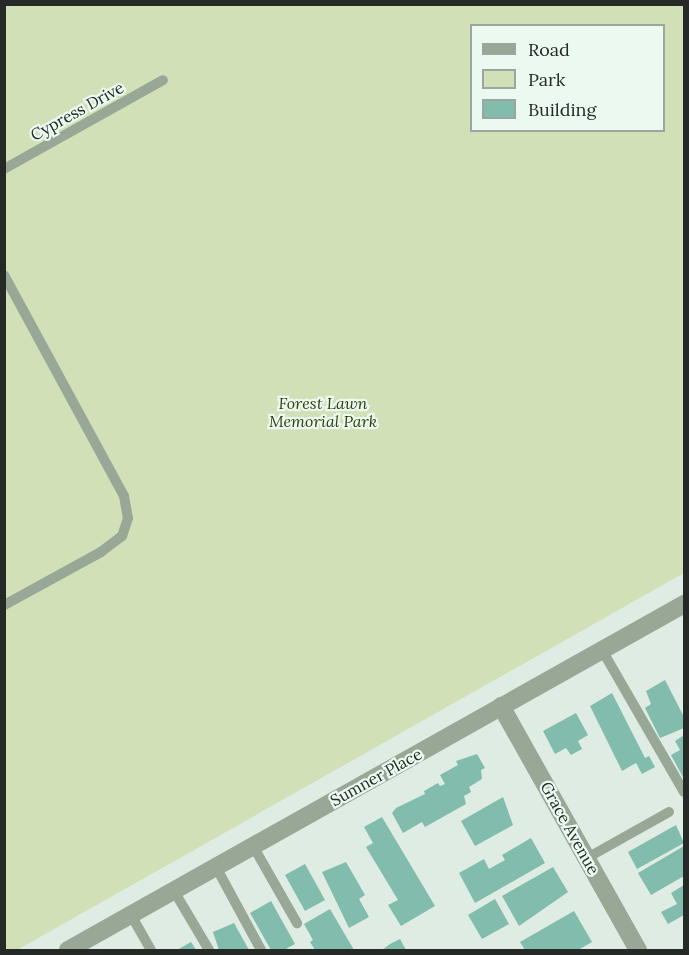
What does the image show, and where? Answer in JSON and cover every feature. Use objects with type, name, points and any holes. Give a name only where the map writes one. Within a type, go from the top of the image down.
[{"type":"street","name":"Sumner Place","points":[[68,951],[684,604]]},
{"type":"street","name":"Grace Avenue","points":[[501,706],[638,951]]},
{"type":"lane","name":"Cypress Drive","points":[[4,169],[163,80]]},
{"type":"lane","points":[[4,275],[124,496],[128,518],[122,537],[101,552],[4,604]]},
{"type":"lane","points":[[602,650],[684,792]]},
{"type":"lane","points":[[586,858],[669,812]]},
{"type":"lane","points":[[253,846],[297,923]]},
{"type":"lane","points":[[216,867],[261,951]]},
{"type":"lane","points":[[174,891],[209,951]]},
{"type":"lane","points":[[130,915],[151,951]]},
{"type":"green space","name":"Forest Lawn Memorial Park","points":[[5,5],[684,5],[684,573],[17,950],[5,950]]},
{"type":"building","points":[[665,680],[683,715],[684,728],[660,738],[645,708],[651,704],[646,691]]},
{"type":"building","points":[[612,693],[645,758],[649,756],[655,767],[642,774],[636,763],[622,771],[590,706]]},
{"type":"building","points":[[576,713],[588,735],[578,741],[582,749],[571,755],[566,748],[555,754],[543,731]]},
{"type":"building","points":[[684,735],[684,779],[671,755],[680,750],[675,741]]},
{"type":"building","points":[[477,754],[485,768],[481,770],[482,779],[469,787],[471,792],[464,796],[466,804],[425,827],[422,822],[403,833],[392,813],[396,808],[425,794],[424,791],[438,783],[440,786],[445,784],[440,775],[458,765],[456,761]]},
{"type":"building","points":[[503,797],[513,825],[475,846],[461,821]]},
{"type":"building","points":[[382,817],[435,906],[401,926],[388,905],[398,900],[366,847],[373,843],[364,827]]},
{"type":"building","points":[[676,825],[684,843],[637,869],[628,852]]},
{"type":"building","points":[[531,838],[545,863],[475,903],[459,873],[484,859],[489,869],[505,860],[502,855]]},
{"type":"building","points":[[684,846],[684,876],[651,895],[638,873]]},
{"type":"building","points":[[346,862],[365,895],[359,899],[369,917],[349,928],[322,872]]},
{"type":"building","points":[[305,864],[325,900],[305,911],[285,875]]},
{"type":"building","points":[[553,867],[568,892],[519,926],[502,896]]},
{"type":"building","points":[[684,885],[684,915],[668,924],[661,912],[677,904],[671,893]]},
{"type":"building","points":[[495,899],[509,924],[482,939],[468,915]]},
{"type":"building","points":[[271,901],[295,944],[284,950],[271,950],[250,913]]},
{"type":"building","points":[[330,909],[354,950],[315,950],[310,942],[313,940],[304,924]]},
{"type":"building","points":[[574,911],[592,942],[578,950],[525,950],[520,942]]},
{"type":"building","points":[[234,923],[249,950],[219,950],[213,932]]},
{"type":"building","points":[[400,939],[406,950],[382,950],[390,944]]},
{"type":"building","points":[[191,942],[196,950],[177,950]]}]
